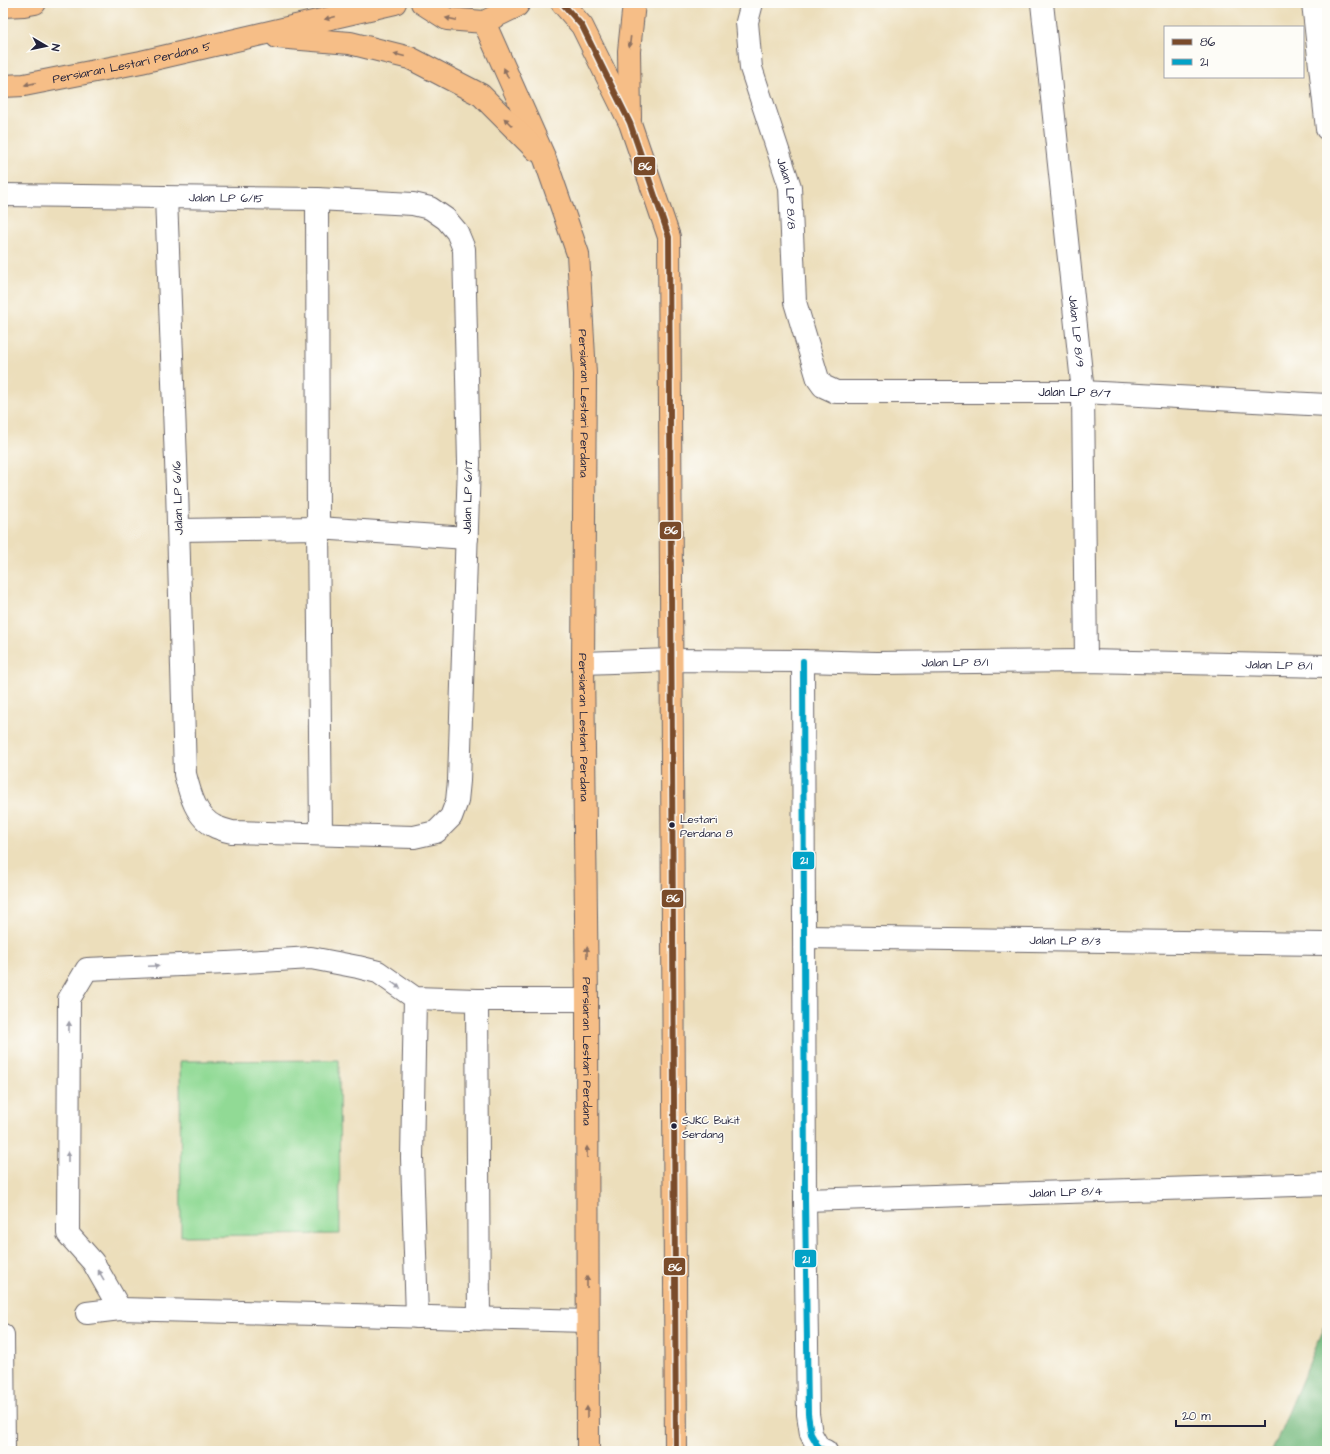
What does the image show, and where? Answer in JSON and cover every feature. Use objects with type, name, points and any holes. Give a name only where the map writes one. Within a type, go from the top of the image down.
[{"type":"main road","points":[[3,6],[35,3]]},
{"type":"main road","points":[[260,35],[395,3]]},
{"type":"main road","points":[[422,3],[447,19],[484,22],[517,6],[519,3]]},
{"type":"main road","points":[[562,3],[582,26],[630,123],[669,237],[676,1451]]},
{"type":"main road","points":[[630,123],[629,51],[634,3]]},
{"type":"main road","name":"Persiaran Lestari Perdana","points":[[484,22],[546,159],[578,254],[586,374],[583,663],[588,1000],[588,1451]]},
{"type":"main road","points":[[260,35],[350,43],[410,58],[481,95],[546,159]]},
{"type":"main road","name":"Persiaran Lestari Perdana 5","points":[[3,86],[32,84],[141,62],[260,35]]},
{"type":"street","name":"Jalan LP 8/8","points":[[752,3],[747,22],[751,68],[790,186],[795,302],[818,380],[823,386]]},
{"type":"street","name":"Jalan LP 8/9","points":[[1042,3],[1083,392],[1086,661]]},
{"type":"street","points":[[1313,3],[1327,129]]},
{"type":"street","name":"Jalan LP 6/15","points":[[3,195],[317,199],[413,204],[430,208],[446,219]]},
{"type":"street","name":"Jalan LP 6/16","points":[[166,197],[179,530],[185,774],[191,799],[206,820],[215,827],[232,832],[321,834]]},
{"type":"street","points":[[317,199],[321,834]]},
{"type":"street","name":"Jalan LP 6/17","points":[[321,834],[414,837],[436,832],[451,817],[457,801],[459,781],[469,463],[464,249],[457,232],[446,219]]},
{"type":"street","name":"Jalan LP 8/7","points":[[823,386],[836,392],[1083,392],[1327,405]]},
{"type":"street","points":[[179,530],[318,528],[467,538]]},
{"type":"street","name":"Jalan LP 8/1","points":[[583,663],[672,660],[876,663],[1086,661],[1327,666]]},
{"type":"street","points":[[803,661],[805,1200],[808,1414],[811,1434],[820,1450]]},
{"type":"street","name":"Jalan LP 8/3","points":[[804,937],[1327,944]]},
{"type":"street","points":[[120,1309],[93,1262],[68,1234],[69,999],[87,969],[311,958],[378,972],[415,998],[477,1000],[588,1000]]},
{"type":"street","points":[[415,998],[412,1158],[417,1317]]},
{"type":"street","points":[[477,1000],[479,1319]]},
{"type":"street","name":"Jalan LP 8/4","points":[[805,1200],[1327,1184]]},
{"type":"street","points":[[87,1313],[120,1309],[587,1321]]},
{"type":"street","points":[[3,1335],[4,1451]]},
{"type":"green space","points":[[339,1060],[340,1234],[181,1236],[180,1061]]},
{"type":"green space","points":[[1327,1321],[1327,1451],[1272,1451]]},
{"type":"transit line","name":"86","points":[[562,3],[582,26],[630,123],[669,237],[676,1451]]},
{"type":"transit line","name":"21","points":[[803,661],[805,1200],[808,1414],[811,1434],[819,1448],[826,1451]]},
{"type":"place","name":"Lestari Perdana 8","points":[[672,825]]},
{"type":"place","name":"SJKC Bukit Serdang","points":[[674,1126]]}]
